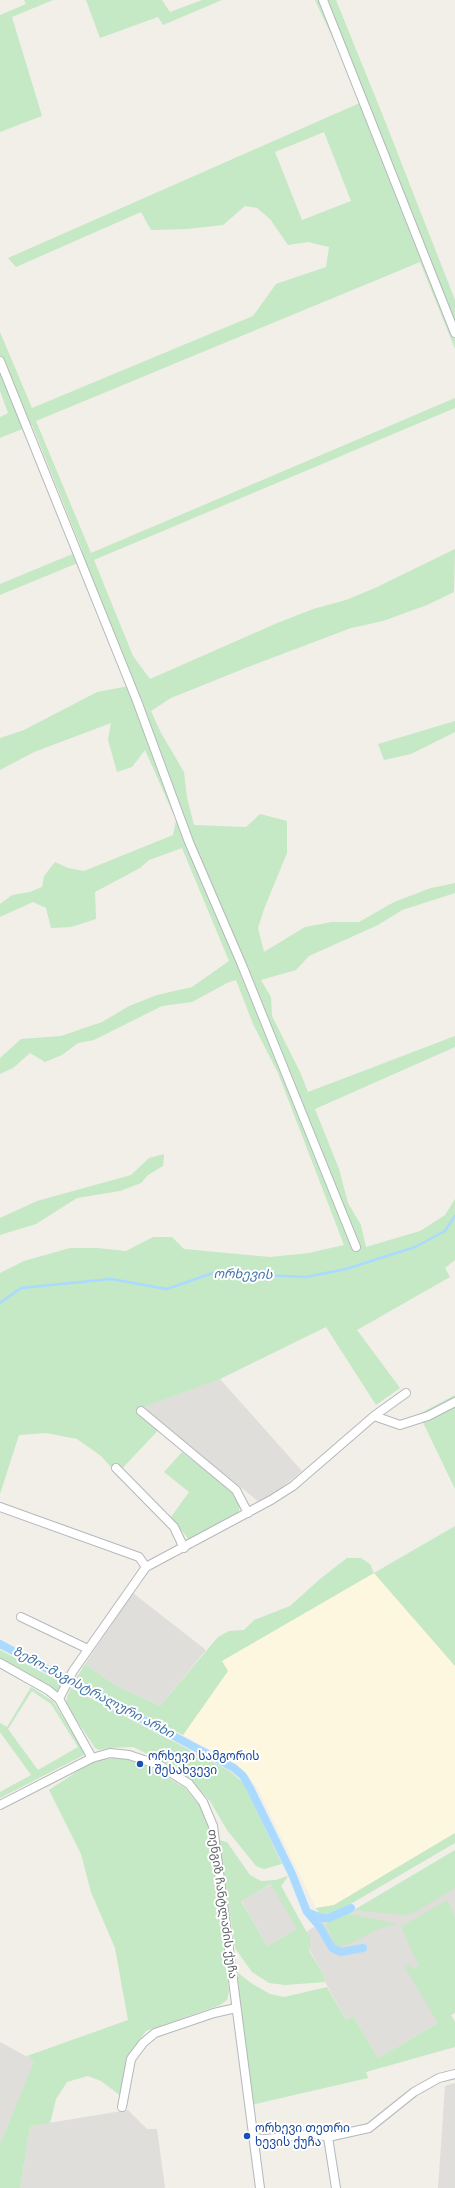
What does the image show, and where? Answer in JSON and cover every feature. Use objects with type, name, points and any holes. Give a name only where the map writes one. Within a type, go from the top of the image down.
[{"type":"street","points":[[323,0],[455,333]]},
{"type":"street","points":[[0,361],[137,701],[190,842],[242,965],[356,1248]]},
{"type":"street","points":[[59,1699],[73,1671],[146,1567],[248,1513],[293,1486],[374,1416],[406,1394]]},
{"type":"street","points":[[374,1416],[400,1425],[428,1416],[455,1402]]},
{"type":"street","points":[[141,1411],[236,1490],[248,1513]]},
{"type":"street","points":[[116,1468],[174,1527],[184,1548]]},
{"type":"street","points":[[0,1506],[139,1557],[146,1567]]},
{"type":"street","points":[[21,1617],[88,1649]]},
{"type":"street","points":[[0,1664],[48,1690],[59,1699],[92,1758]]},
{"type":"street","name":"თენგიზ ჩანტლაძის ქუჩა","points":[[0,1805],[92,1758],[110,1753],[129,1755],[159,1765],[189,1784],[203,1802],[213,1826],[260,2188]]},
{"type":"street","points":[[122,2107],[131,2059],[143,2043],[155,2033],[214,2013],[236,2008]]},
{"type":"street","points":[[253,2138],[265,2139],[316,2134],[328,2137],[369,2128],[414,2092],[439,2078],[455,2074]]},
{"type":"street","points":[[328,2137],[336,2188]]},
{"type":"shaded area","points":[[220,1379],[302,1471],[269,1498],[259,1502],[163,1425],[143,1407]]},
{"type":"shaded area","points":[[374,1573],[455,1666],[455,1833],[334,1905],[316,1908],[259,1791],[247,1774],[233,1762],[183,1735],[228,1671],[221,1661]]},
{"type":"shaded area","points":[[133,1593],[206,1650],[160,1706],[117,1686],[85,1664]]},
{"type":"shaded area","points":[[288,1876],[281,1886],[306,1932],[322,1922],[334,1921],[354,1910],[404,1913],[455,1886],[455,2013],[378,2058],[353,2016],[346,2020],[325,1982],[324,1975],[297,1929],[267,1946],[241,1900]]},
{"type":"shaded area","points":[[0,2042],[35,2061],[0,2144]]},
{"type":"shaded area","points":[[455,2083],[455,2188],[438,2188],[445,2086]]},
{"type":"shaded area","points":[[128,2110],[147,2129],[157,2129],[165,2188],[20,2188],[30,2126]]},
{"type":"green space","points":[[24,0],[53,0],[12,17],[42,116],[0,132],[0,15],[26,4]]},
{"type":"green space","points":[[86,0],[162,0],[170,12],[202,0],[222,0],[163,25],[158,17],[100,38]]},
{"type":"green space","points":[[315,0],[336,0],[383,116],[455,300],[455,349],[420,262],[36,421],[91,553],[455,398],[455,408],[94,560],[133,656],[150,679],[275,624],[313,609],[346,600],[375,588],[455,549],[454,592],[427,605],[383,621],[351,628],[248,667],[171,698],[151,711],[161,733],[184,772],[187,798],[194,825],[246,827],[260,814],[287,821],[287,853],[264,909],[258,928],[264,952],[305,927],[332,922],[359,922],[394,902],[431,888],[455,883],[455,893],[402,910],[378,925],[309,956],[296,970],[261,980],[271,997],[272,1016],[300,1072],[308,1092],[455,1036],[455,1047],[315,1109],[339,1169],[348,1203],[361,1225],[366,1247],[420,1231],[445,1215],[455,1199],[455,1260],[445,1268],[450,1277],[357,1330],[400,1388],[376,1405],[326,1327],[220,1379],[144,1407],[163,1425],[117,1474],[101,1456],[77,1439],[46,1433],[19,1435],[0,1494],[0,1273],[24,1261],[70,1248],[97,1248],[126,1251],[153,1237],[172,1237],[184,1249],[270,1257],[309,1253],[344,1245],[278,1073],[253,1024],[236,980],[227,983],[192,1002],[162,1006],[94,1040],[78,1043],[62,1055],[45,1062],[30,1053],[13,1068],[0,1074],[0,1058],[21,1039],[61,1036],[102,1022],[129,1006],[157,995],[192,987],[229,961],[182,848],[149,860],[140,868],[95,892],[96,919],[71,927],[51,928],[46,908],[33,902],[0,917],[0,904],[12,895],[30,892],[42,887],[44,876],[55,862],[68,868],[84,871],[173,835],[176,820],[145,750],[132,767],[117,772],[108,740],[111,723],[34,752],[0,770],[0,738],[24,730],[97,692],[134,685],[85,560],[0,595],[0,584],[82,550],[32,425],[0,438],[0,417],[8,413],[0,391],[0,332],[32,408],[253,316],[276,284],[326,267],[329,247],[308,242],[288,245],[270,219],[257,208],[245,206],[223,225],[188,229],[151,230],[141,212],[16,267],[8,258],[362,102]],"holes":[[[324,132],[351,201],[302,220],[275,152]]]},
{"type":"green space","points":[[455,721],[455,732],[411,754],[384,760],[378,744]]},
{"type":"green space","points":[[164,1154],[163,1166],[148,1175],[141,1183],[120,1191],[77,1198],[36,1224],[0,1235],[0,1218],[37,1201],[131,1175],[149,1158]]},
{"type":"green space","points":[[455,1395],[455,1489],[419,1414]]},
{"type":"green space","points":[[182,1452],[234,1493],[240,1504],[239,1511],[232,1519],[189,1540],[171,1517],[189,1492],[164,1472]]},
{"type":"green space","points":[[455,1526],[455,1666],[374,1573]]},
{"type":"green space","points":[[347,1558],[361,1558],[370,1564],[374,1573],[222,1661],[228,1671],[183,1735],[75,1680],[85,1664],[117,1686],[160,1706],[218,1637],[229,1631],[244,1630],[254,1620],[290,1606],[320,1579]]},
{"type":"green space","points":[[0,1650],[62,1683],[58,1692],[54,1693],[0,1660]]},
{"type":"green space","points":[[31,1687],[53,1701],[86,1754],[0,1798],[0,1792],[31,1775],[0,1732],[0,1723],[7,1727]],"holes":[[[32,1691],[51,1704],[78,1747],[38,1770],[8,1729]]]},
{"type":"green space","points":[[71,1688],[230,1771],[244,1784],[282,1864],[264,1869],[256,1866],[227,1830],[210,1801],[191,1782],[168,1764],[133,1747],[99,1750],[95,1748],[66,1704]]},
{"type":"green space","points":[[113,1758],[128,1759],[156,1770],[185,1788],[200,1806],[208,1825],[229,1991],[227,2000],[220,2005],[146,2031],[126,2059],[121,2096],[101,2081],[88,2076],[67,2082],[56,2099],[50,2123],[30,2126],[20,2188],[0,2188],[0,2144],[34,2062],[27,2056],[128,2020],[115,1948],[91,1892],[81,1854],[49,1790],[93,1761]]},
{"type":"green space","points":[[455,1833],[455,1843],[342,1909],[329,1916],[320,1914],[316,1908],[334,1905]]},
{"type":"green space","points":[[219,1840],[227,1842],[250,1875],[261,1881],[276,1880],[288,1876],[281,1886],[311,1940],[309,1951],[324,1975],[325,1982],[285,1985],[269,1983],[252,1972],[235,1948]],"holes":[[[271,1884],[297,1929],[267,1946],[241,1901]]]},
{"type":"green space","points":[[455,1850],[455,1888],[415,1912],[404,1915],[354,1910]]},
{"type":"green space","points":[[447,1900],[455,1916],[455,2012],[451,2015],[455,2022],[455,2047],[366,2072],[368,2078],[251,2105],[237,1972],[251,1983],[270,1994],[284,1997],[327,1987],[346,2020],[353,2016],[378,2058],[438,2023],[405,1967],[410,1964],[413,1969],[419,1966],[401,1927]]},
{"type":"green space","points":[[346,1913],[397,1924],[378,1929],[354,1942],[337,1948],[325,1924]]},
{"type":"waterway","name":"ორხევის","points":[[0,1303],[21,1288],[111,1279],[167,1289],[213,1273],[306,1277],[346,1269],[415,1247],[445,1231],[455,1216]]},
{"type":"waterway","name":"ზემო-მაგისტრალური არხი","points":[[0,1644],[234,1768],[243,1776],[250,1788],[292,1874],[307,1912],[320,1927],[332,1948],[341,1952],[363,1948]]},
{"type":"waterway","name":"ზემო-მაგისტრალური არხი","points":[[309,1913],[322,1918],[329,1918],[351,1908]]},
{"type":"place","name":"ორხევი სამგორის I შესახვევი","points":[[140,1764]]},
{"type":"place","name":"ორხევი თეთრი ხევის ქუჩა","points":[[247,2136]]}]
